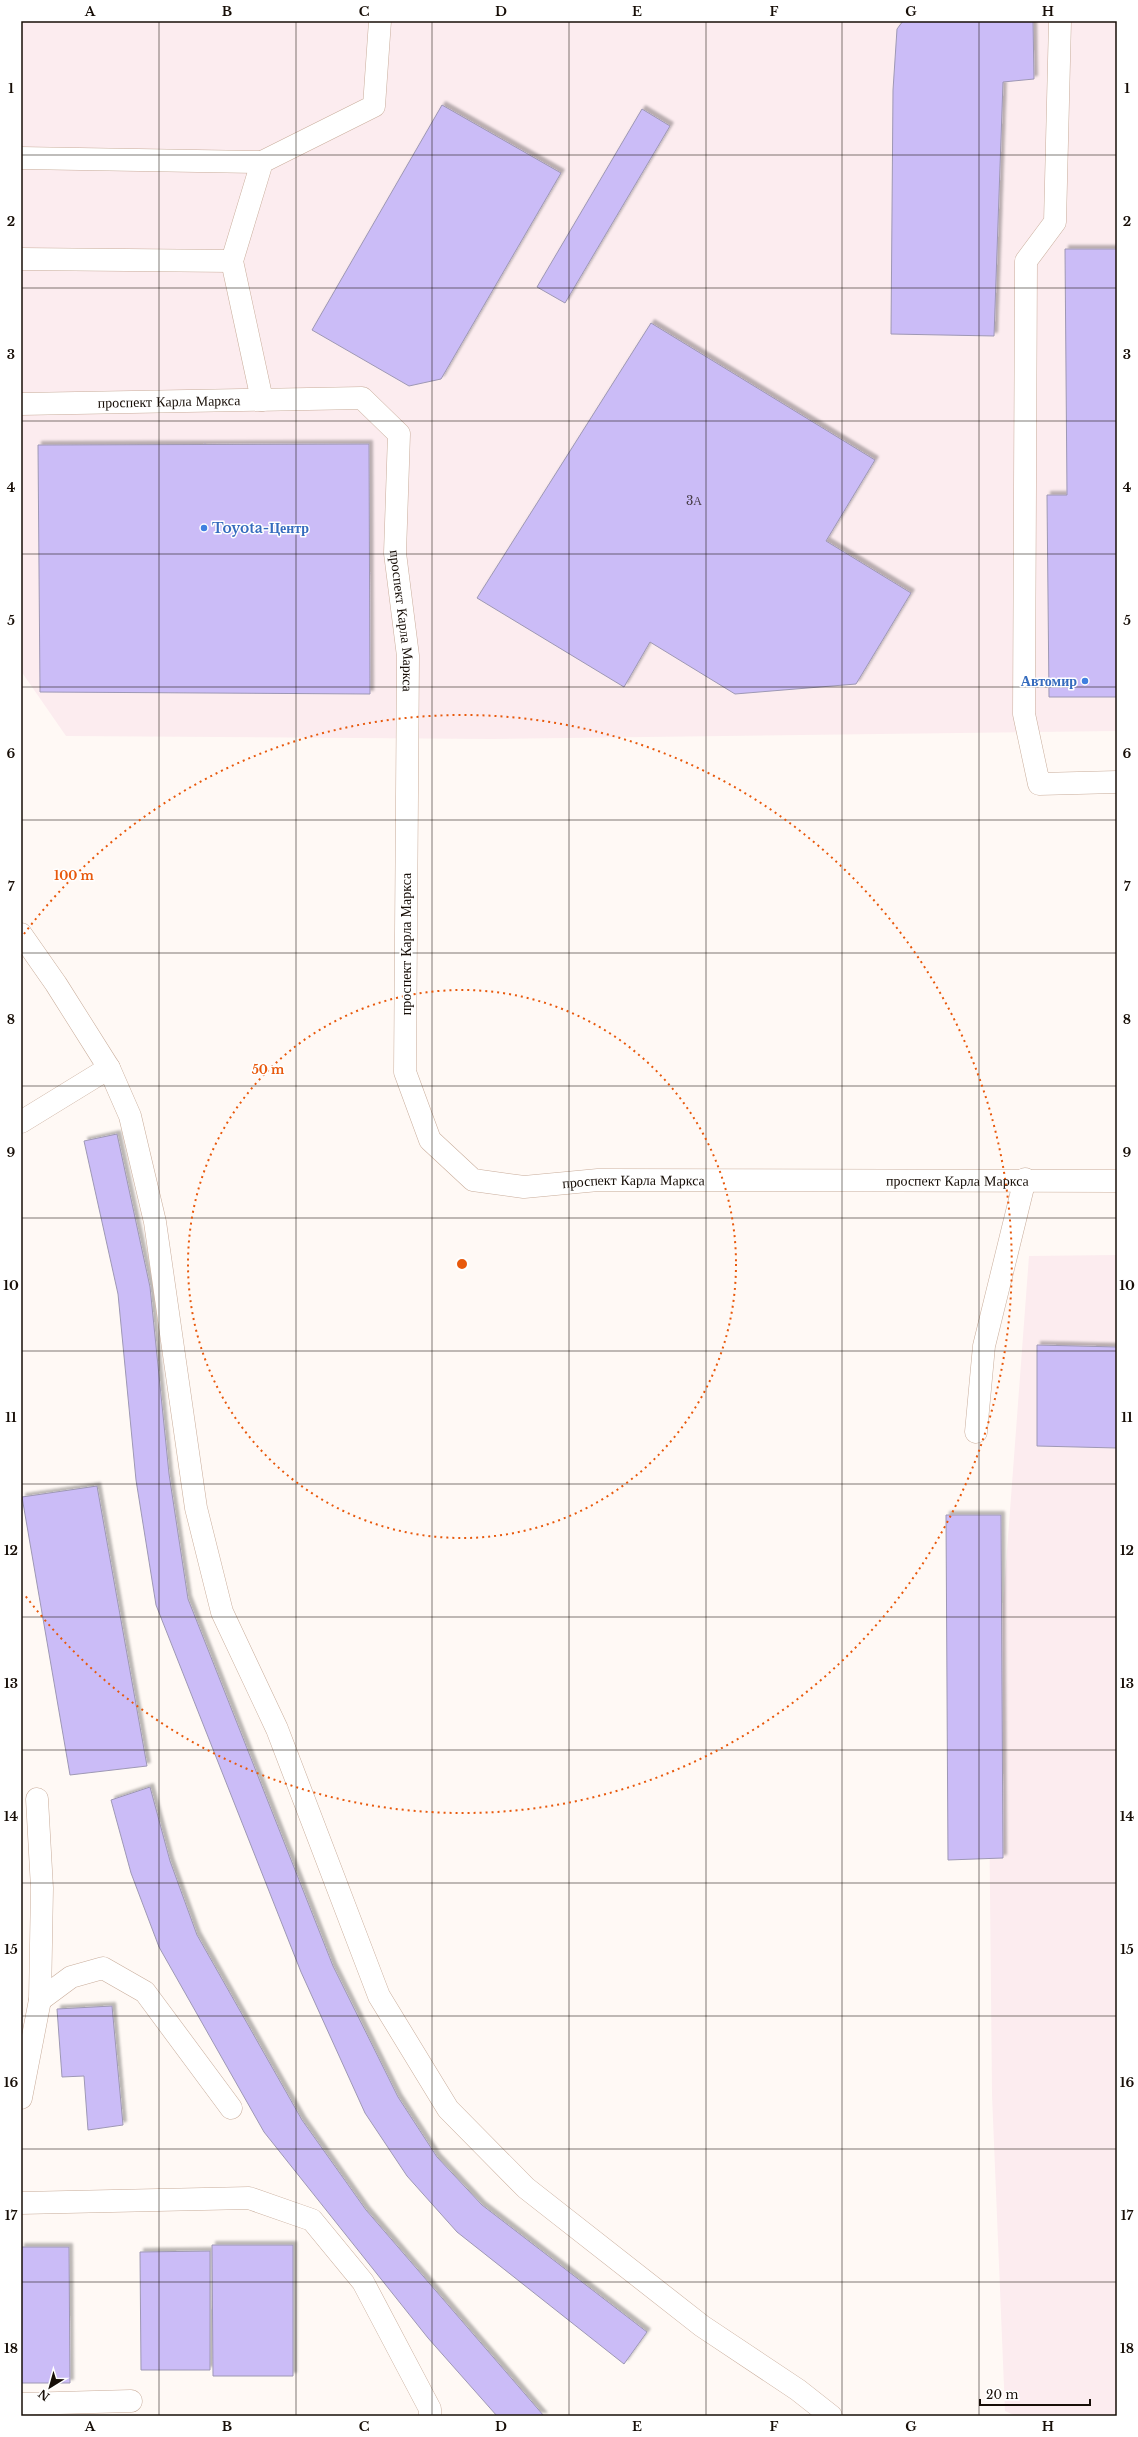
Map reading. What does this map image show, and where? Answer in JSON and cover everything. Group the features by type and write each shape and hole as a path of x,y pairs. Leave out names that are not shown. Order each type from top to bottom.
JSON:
{"street":[{"path":"21,158 262,162 374,106 380,21"},
{"path":"1060,21 1055,222 1026,261 1024,714 1039,784 1117,782"},
{"path":"262,162 232,261 262,400"},
{"path":"21,260 232,261"},
{"name":"проспект Карла Маркса","path":"21,404 362,398 399,434 395,553 408,656 405,1072 430,1140 473,1180 524,1187 598,1180 1025,1179 1117,1181"},
{"path":"21,934 56,984 110,1068 130,1116 155,1222 196,1508 222,1612 277,1729 379,1996 448,2109 526,2188 702,2326 798,2390 831,2416"},
{"path":"21,1122 110,1068"},
{"path":"976,1432 984,1346 1025,1179"},
{"path":"21,2098 40,2000 42,1888 37,1799"},
{"path":"40,2000 70,1977 103,1968 145,1992 231,2108"},
{"path":"21,2203 249,2198 312,2220 363,2282 430,2409 430,2416"},
{"path":"21,2404 130,2401"}],"shaded area":[{"path":"21,21 1117,21 1117,731 492,739 66,736 21,671"},
{"path":"1117,1255 1117,2416 1016,2416 1005,2411 992,2095 989,1792 1029,1256"}],"building":[{"path":"903,21 1033,21 1034,79 1003,82 994,336 891,334 893,90 897,29"},
{"path":"442,105 561,173 441,379 409,386 312,330"},
{"path":"642,109 670,126 565,303 537,287"},
{"path":"1065,249 1117,249 1117,697 1049,697 1047,495 1067,495"},
{"path":"651,323 875,460 826,541 911,593 856,684 735,694 650,642 624,687 477,598"},
{"name":"Toyota-Центр","path":"369,444 370,694 40,692 38,445"},
{"path":"117,1134 150,1287 169,1474 188,1599 333,1966 398,2097 437,2157 482,2205 647,2332 624,2364 457,2232 407,2176 365,2113 301,1972 156,1605 136,1480 118,1294 84,1141"},
{"path":"1037,1345 1117,1347 1117,1448 1037,1446"},
{"path":"97,1486 147,1766 70,1775 22,1497"},
{"path":"946,1515 1001,1515 1003,1858 948,1860"},
{"path":"150,1787 170,1861 197,1935 302,2120 366,2210 544,2416 497,2416 428,2338 264,2132 159,1947 131,1873 111,1800"},
{"path":"112,2006 123,2125 88,2130 84,2076 62,2077 57,2009"},
{"path":"212,2245 293,2245 293,2376 213,2376"},
{"path":"21,2247 69,2247 70,2383 21,2383"},
{"path":"210,2251 210,2370 141,2370 140,2252"}],"place":[{"name":"Toyota-Центр","path":"204,528"},
{"name":"Автомир","path":"1085,681"}]}
